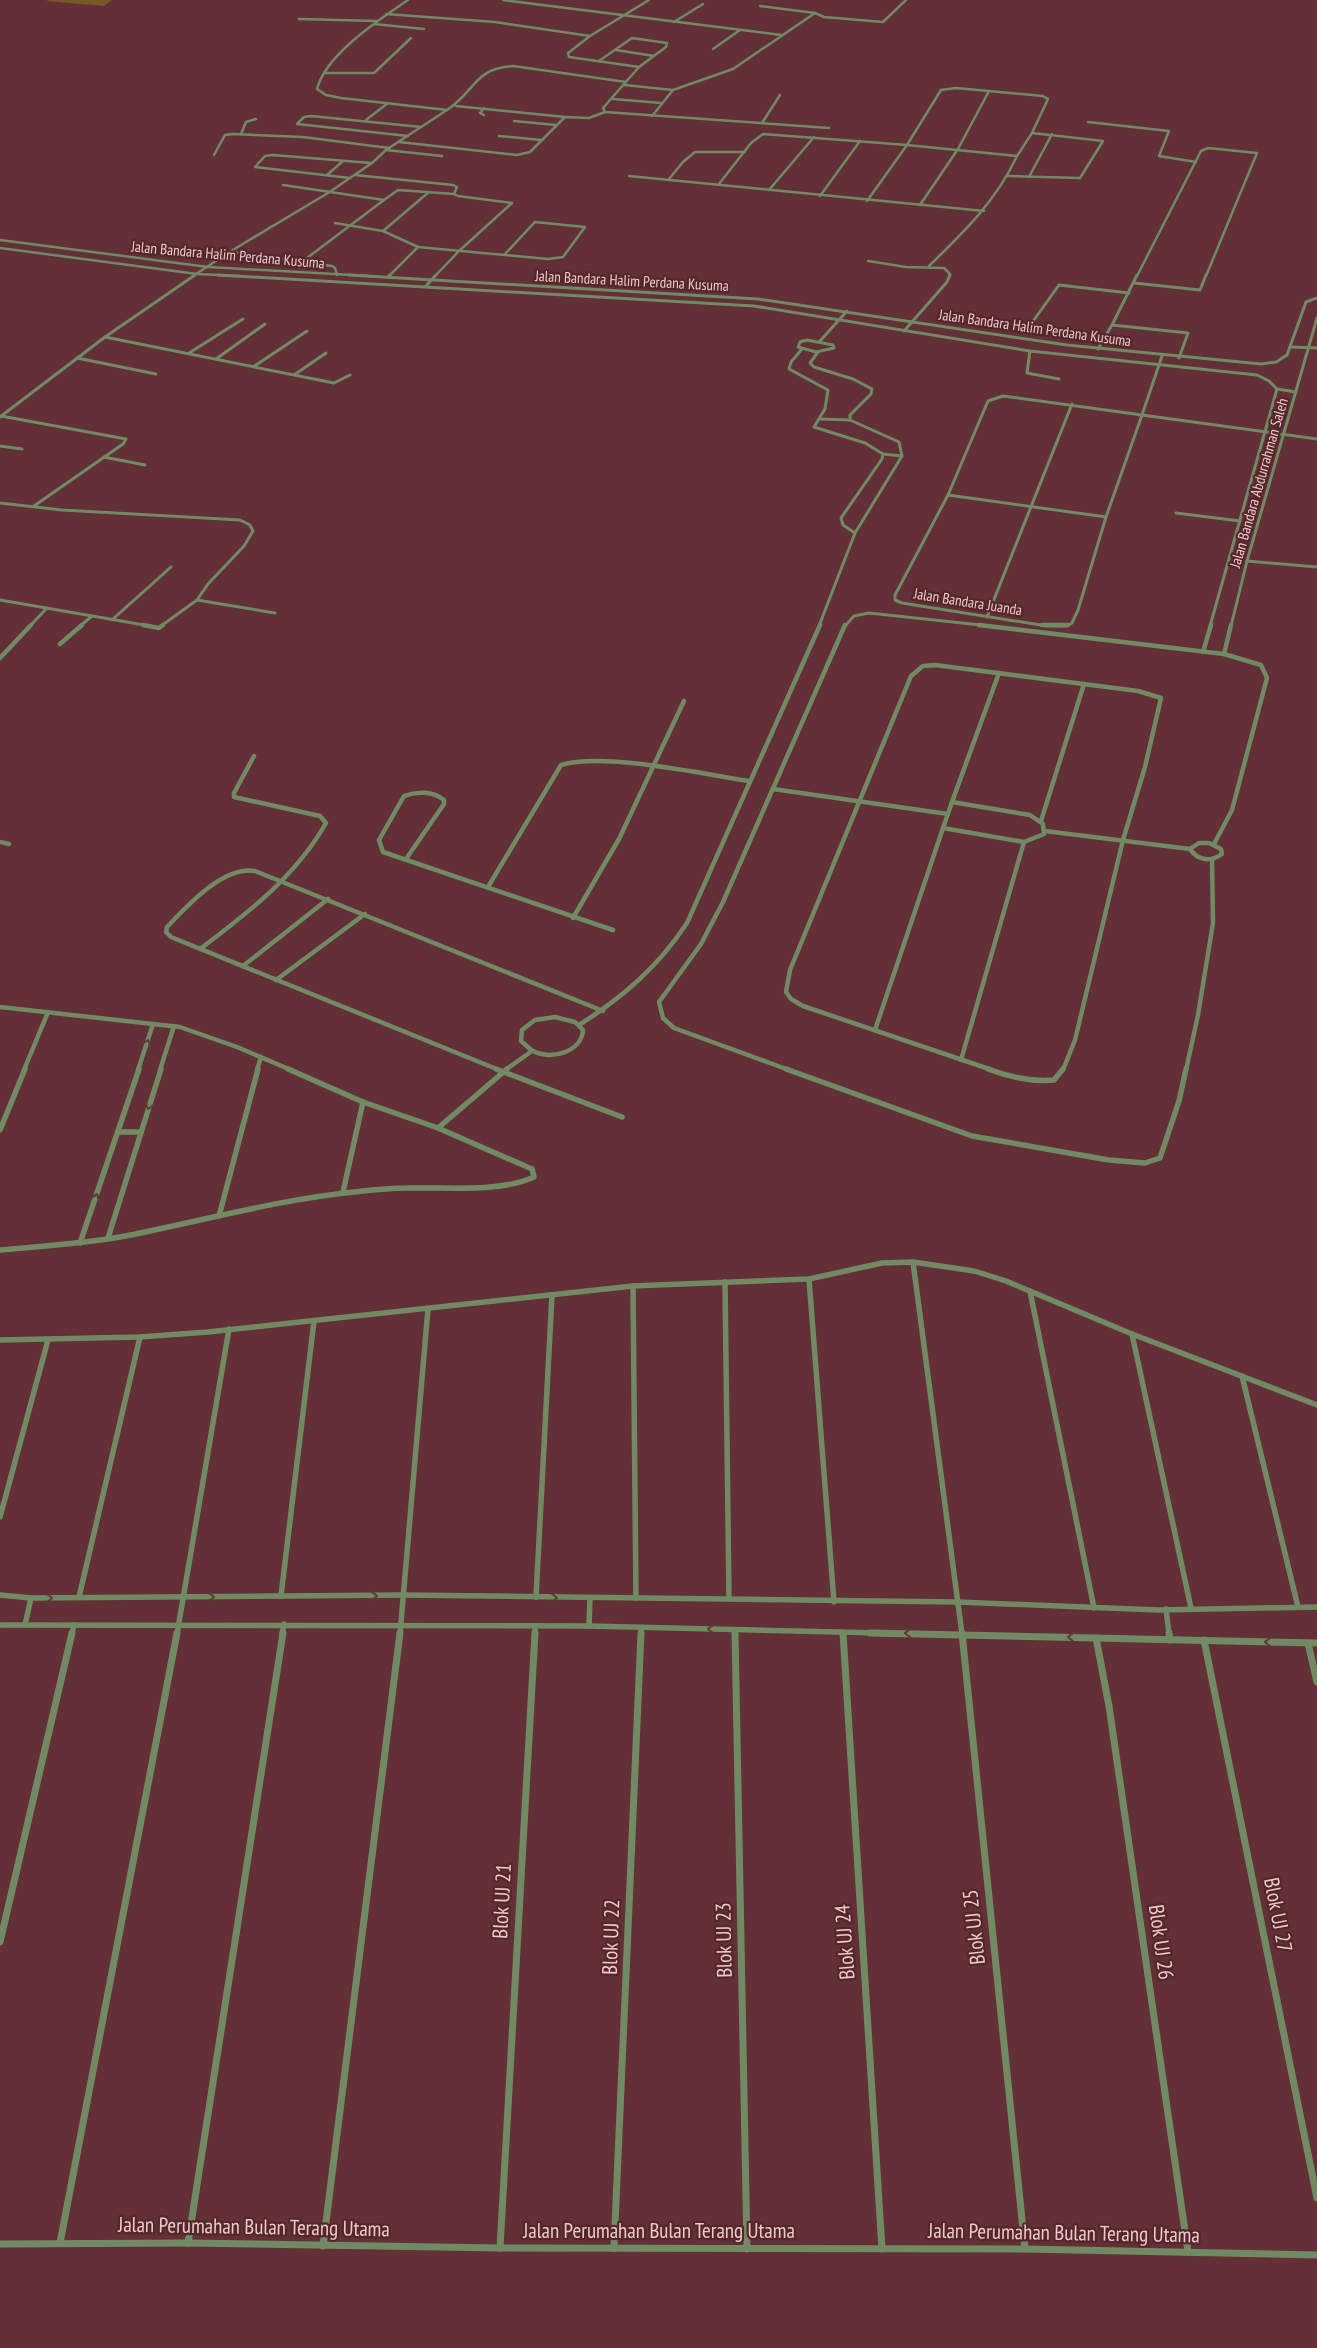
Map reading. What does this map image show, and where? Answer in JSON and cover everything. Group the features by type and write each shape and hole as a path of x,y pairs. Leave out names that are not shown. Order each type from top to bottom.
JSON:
{"street":[{"path":"408,0 377,21 340,54 317,84 317,89 322,93 341,98 447,110"},
{"path":"503,0 624,14 781,36"},
{"path":"639,67 568,55 569,51 590,36 649,0"},
{"path":"760,6 815,13 824,17 883,22 906,0"},
{"path":"673,22 703,4"},
{"path":"456,106 458,99 480,76 495,66 513,66 673,90 734,69 815,13"},
{"path":"386,14 452,21 495,22 590,36"},
{"path":"299,19 377,21"},
{"path":"374,24 424,29"},
{"path":"713,49 740,30"},
{"path":"325,73 374,73 411,38"},
{"path":"598,61 634,38 667,43 666,47 639,67 613,100 603,108 605,112"},
{"path":"616,50 654,56"},
{"path":"867,201 907,145 941,90 952,88 1047,98 1032,132 1016,156 1008,176 983,212 929,266"},
{"path":"652,116 673,90"},
{"path":"920,205 958,150 989,91"},
{"path":"762,123 780,95"},
{"path":"613,100 661,103"},
{"path":"366,120 388,103"},
{"path":"1,416 105,337 197,274 328,193 372,163 386,150 456,106 565,117 590,118 605,112 829,128"},
{"path":"484,108 480,113 484,115"},
{"path":"408,136 297,124 304,117 311,116 421,127"},
{"path":"399,142 511,155 530,152 565,117"},
{"path":"240,134 246,122 256,119"},
{"path":"514,121 556,125"},
{"path":"1088,122 1169,131 1159,156 1196,162"},
{"path":"1008,176 1072,179 1082,177 1103,141 1032,132"},
{"path":"214,155 226,135 240,134 303,137 390,148"},
{"path":"719,184 756,138 763,134 907,145 1016,156"},
{"path":"1029,177 1052,134"},
{"path":"499,136 541,140"},
{"path":"768,190 814,138"},
{"path":"820,196 860,141"},
{"path":"1098,349 1129,293 1134,283 1196,162 1201,151 1208,148 1253,151 1258,154 1200,290 1134,283"},
{"path":"386,150 442,156"},
{"path":"669,179 682,162 695,152 745,152"},
{"path":"351,178 255,167 265,156 269,155 372,163"},
{"path":"327,175 343,161"},
{"path":"355,175 453,184 457,186 454,194"},
{"path":"630,176 983,212"},
{"path":"283,185 384,200"},
{"path":"303,261 398,190 454,194 512,203 459,251 426,286"},
{"path":"383,231 415,206 429,192"},
{"path":"504,254 539,216"},
{"path":"334,223 383,231 418,246 558,259 563,257 584,228 580,225 535,222"},
{"name":"Jalan Bandara Halim Perdana Kusuma","path":"0,240 208,267 758,299 1098,349 1179,358 1261,364 1280,361 1287,355 1291,347"},
{"path":"388,278 418,246"},
{"name":"Jalan Bandara Halim Perdana Kusuma","path":"0,248 197,274 754,306 1030,351 1250,374"},
{"path":"68,258 78,251"},
{"path":"232,252 332,266 335,268 337,275"},
{"path":"868,262 906,266 929,266 944,268 948,271 950,277 904,331"},
{"path":"1031,324 1059,285 1129,293"},
{"path":"1317,299 1306,302 1291,347 1317,348"},
{"path":"820,341 838,324 847,311"},
{"name":"Jalan Bandara Abdurrahman Saleh","path":"1224,654 1248,561 1317,318"},
{"path":"189,353 242,319"},
{"path":"216,359 265,324"},
{"path":"1112,325 1188,333 1179,358"},
{"path":"253,367 307,331"},
{"path":"105,337 336,383 350,375"},
{"path":"820,341 832,344 834,347 829,351 818,352 802,349 797,346 800,342 820,341"},
{"path":"802,349 791,362 789,369 826,388 827,396 821,419 813,426 816,429 865,443 883,454 902,456"},
{"path":"1030,351 1027,372 1058,379"},
{"path":"818,352 810,363 814,367 853,379 872,389 871,394 850,416 850,420"},
{"path":"294,375 326,353"},
{"name":"Jalan Bandara Juanda","path":"1162,356 1160,365 1142,414 1106,517 1081,604 1070,625 1047,626 900,603 895,600 895,595 948,495 988,402 1002,396 1072,404 1142,414 1265,432 1317,439"},
{"path":"77,358 156,374"},
{"name":"Jalan Bandara Abdurrahman Saleh","path":"1204,652 1277,389 1269,381 1250,374"},
{"path":"1277,389 1296,392"},
{"path":"986,617 1072,404"},
{"path":"1,416 121,437 126,440 33,506"},
{"path":"580,1025 603,1011 643,980 666,956 677,939 695,906 825,614 855,533 902,456 899,442 850,420 821,419"},
{"path":"0,446 22,450"},
{"path":"855,533 842,525 841,518 882,459 883,454"},
{"path":"103,457 145,464"},
{"path":"948,495 1106,517"},
{"path":"0,503 240,520 250,525 253,531 244,546 208,584 198,600 160,628 0,600"},
{"path":"1176,513 1240,521"},
{"path":"1248,561 1317,567"},
{"path":"113,619 171,568"},
{"path":"198,600 275,612"},
{"path":"0,658 46,609"},
{"path":"1212,859 1213,923 1198,1015 1179,1101 1160,1158 1145,1163 1069,1154 972,1136 685,1033 671,1027 662,1018 658,1010 659,1002 701,944 730,886 774,789 846,623 852,616 859,613 893,615 1224,654 1261,665 1267,678 1232,810 1214,844"},
{"path":"60,644 91,617"},
{"path":"935,665 1084,684 1144,692 1161,698 1145,768 1123,840 1075,1040 1066,1064 1058,1078 1048,1081 1030,1080 1005,1075 792,1001 786,993 790,970 911,676 917,668 935,665"},
{"path":"875,1030 952,802 999,673"},
{"path":"1041,821 1084,684"},
{"path":"573,918 588,897 623,833 684,701"},
{"path":"200,949 248,914 282,881 323,828 325,820 320,816 234,797 234,793 254,756"},
{"path":"488,887 564,763 582,760 653,767 750,781"},
{"path":"774,789 948,814"},
{"path":"406,858 444,804 443,798 416,793 407,795 400,801 379,840 379,845 383,852 406,858 573,918 613,930"},
{"path":"952,802 1030,815 1041,821 1045,830"},
{"path":"943,828 1024,842 1041,837 1045,830"},
{"path":"1045,830 1190,849 1198,857 1212,859 1220,856 1222,851 1214,844 1198,843 1190,849"},
{"path":"0,842 9,844"},
{"path":"961,1060 1024,842"},
{"path":"603,1011 328,899 250,870 240,870 225,876 167,927 166,932 171,937 276,980 503,1072 622,1117"},
{"path":"243,966 328,899"},
{"path":"276,980 364,914"},
{"path":"0,1007 174,1026 204,1034 363,1102 438,1128 532,1168 534,1172 534,1177 527,1182 509,1185 416,1186 343,1192 80,1243 0,1250"},
{"path":"0,1130 48,1012"},
{"path":"545,1018 564,1018 580,1025 584,1031 584,1038 574,1050 554,1055 532,1051 521,1041 522,1030 528,1024 545,1018"},
{"path":"80,1243 119,1132 153,1024"},
{"path":"108,1238 174,1026"},
{"path":"438,1128 503,1072 532,1051"},
{"path":"218,1216 261,1057"},
{"path":"343,1192 363,1102"},
{"path":"119,1132 141,1132"},
{"path":"0,1340 140,1337 314,1321 357,1314 428,1309 633,1286 809,1279 882,1263 913,1262 974,1271 1030,1291 1132,1334 1317,1405"},
{"name":"Blok UJ 25","path":"913,1262 962,1634 1024,2249"},
{"path":"809,1279 834,1602"},
{"path":"725,1282 729,1599"},
{"path":"633,1286 636,1598"},
{"path":"1030,1291 1094,1608"},
{"path":"536,1597 552,1295"},
{"path":"323,2246 401,1626 428,1309"},
{"path":"281,1596 314,1321"},
{"path":"60,2243 184,1598 229,1329"},
{"path":"1132,1334 1191,1608"},
{"path":"79,1597 140,1337"},
{"path":"0,1517 48,1340"},
{"path":"1242,1376 1298,1607"},
{"path":"0,1595 31,1598 184,1598 403,1595 834,1602 958,1602 1166,1609 1317,1607"},
{"path":"25,1625 31,1598"},
{"path":"590,1598 590,1626"},
{"path":"1166,1609 1170,1640"},
{"path":"188,2243 284,1624"},
{"path":"0,1625 590,1626 1317,1643"},
{"path":"0,1942 74,1625"},
{"name":"Blok UJ 21","path":"500,2248 535,1626"},
{"name":"Blok UJ 22","path":"614,2248 642,1628"},
{"name":"Blok UJ 23","path":"735,1630 747,2249"},
{"name":"Blok UJ 24","path":"843,1632 882,2249"},
{"name":"Blok UJ 26","path":"1096,1638 1109,1706 1188,2252"},
{"name":"Blok UJ 27","path":"1204,1640 1317,2198"},
{"path":"1308,1642 1317,1682"},
{"name":"Jalan Perumahan Bulan Terang Utama","path":"0,2244 188,2243 500,2248 1024,2249 1317,2255"}],"shaded area":[{"path":"112,0 104,6 46,1"}]}
